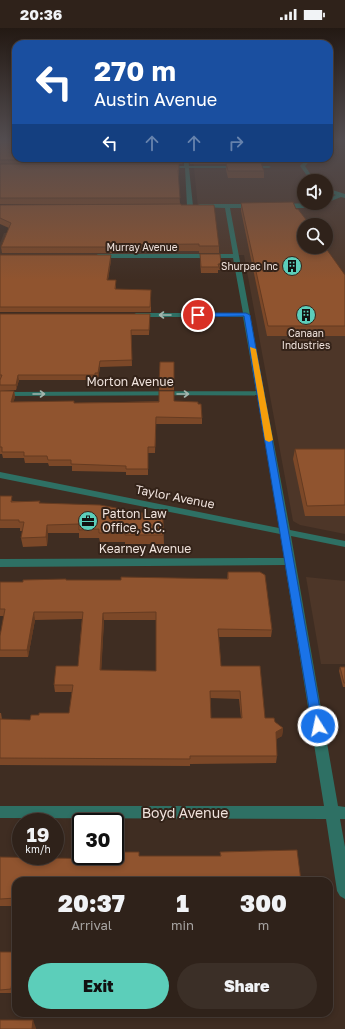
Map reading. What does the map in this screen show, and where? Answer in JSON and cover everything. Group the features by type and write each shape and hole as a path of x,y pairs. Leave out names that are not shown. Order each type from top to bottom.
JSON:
{"street":[{"path":"187,187 187,206 257,206"},
{"path":"227,206 290,561 339,813 345,891"},
{"path":"272,206 297,206"},
{"name":"Murray Avenue","path":"94,256 236,256"},
{"path":"126,315 246,315"},
{"name":"Morton Avenue","path":"0,394 261,393"},
{"name":"Taylor Avenue","path":"0,476 345,544"},
{"name":"Kearney Avenue","path":"0,562 290,561"},
{"name":"Boyd Avenue","path":"0,812 339,813"}],"shaded area":[{"path":"196,187 297,187 297,210 333,210 333,187 345,187 345,534 300,525 293,521 244,255 0,255 0,243 4,233 179,232 198,208"},
{"path":"306,577 345,581 345,664 321,664"}],"building":[{"path":"0,187 179,187 180,198 0,198"},
{"path":"293,202 296,209 299,210 305,218 297,218 297,254 330,254 345,275 345,326 268,326 241,203"},
{"path":"0,205 214,205 219,246 199,246 199,244 112,245 112,247 1,247 11,223 0,218"},
{"path":"200,254 220,254 221,264 218,264 219,267 201,267"},
{"path":"0,255 111,255 107,280 116,280 115,289 151,290 150,307 0,307"},
{"path":"0,314 150,314 149,330 131,330 132,360 100,361 98,373 95,373 95,375 18,375 16,385 0,385 2,375 0,375"},
{"path":"160,362 174,362 174,383 159,383"},
{"path":"0,391 14,391 11,402 74,401 74,403 159,402 159,391 174,391 174,401 198,402 198,404 201,404 202,418 156,417 155,447 148,447 148,469 126,469 126,466 71,464 71,460 48,460 47,456 24,456 24,452 2,452 2,447 0,447"},
{"path":"295,449 345,449 345,505 307,506"},
{"path":"0,496 12,496 11,502 40,501 39,503 100,505 143,513 143,517 163,517 163,535 99,533 99,529 79,530 79,524 47,525 46,537 21,538 24,522 19,522 19,520 0,520"},
{"path":"228,572 260,572 265,575 272,630 218,629 221,666 260,666 265,718 274,718 275,722 283,728 276,732 277,756 190,756 190,759 0,758 0,719 30,720 31,715 39,715 39,713 69,713 73,685 54,685 56,666 78,666 83,612 34,612 27,650 0,650 0,636 5,609 0,609 0,582 66,579 121,580 121,577 228,579","holes":["156,612 156,671 100,670 103,613","210,691 240,691 242,718 211,718"]},
{"path":"340,667 345,667 345,683 344,683"},
{"path":"297,850 300,877 12,877 12,898 0,899 0,857 12,857 12,865 64,865 64,858 72,858 72,865 124,865 124,852 139,852 139,856 221,856 220,852"},
{"path":"0,952 12,952 11,989 0,990"},
{"path":"0,1020 33,1020 32,1029 0,1029"}],"slow traffic":[{"path":"253,349 269,440"}],"place":[{"name":"Shurpac Inc","path":"292,266"},
{"name":"Canaan Industries","path":"306,315"},
{"name":"Patton Law Office, S.C.","path":"88,521"}],"route":[{"path":"198,315 246,315 261,393 318,726"}]}
